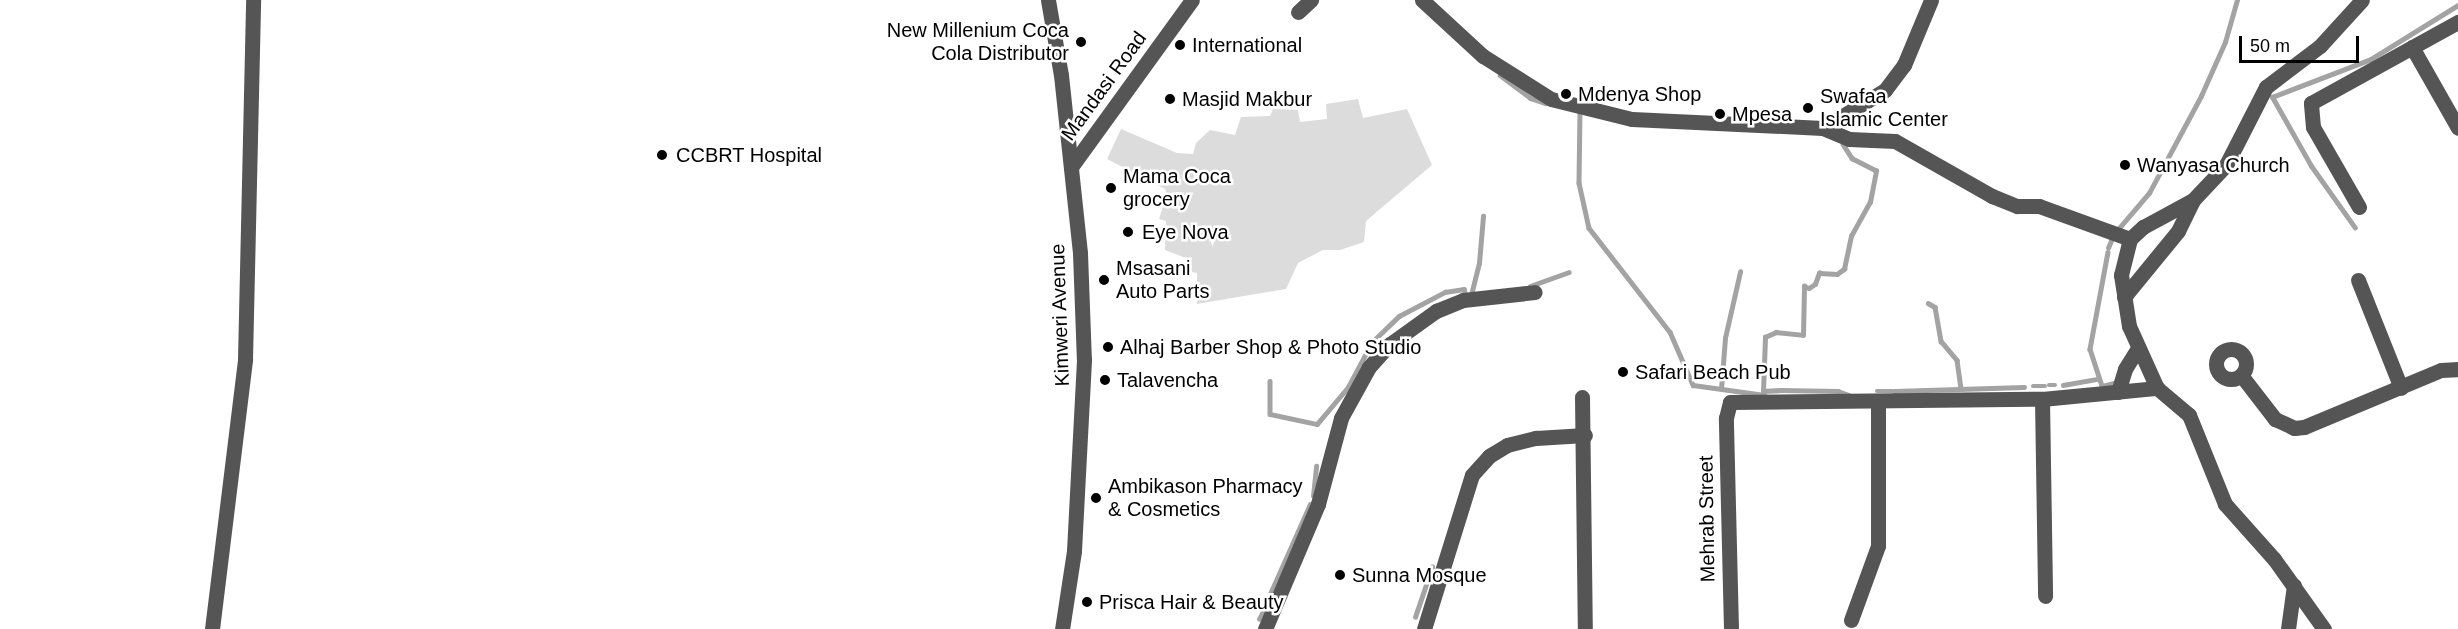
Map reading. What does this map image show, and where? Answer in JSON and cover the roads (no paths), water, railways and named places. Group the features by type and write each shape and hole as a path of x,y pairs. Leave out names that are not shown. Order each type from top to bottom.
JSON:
{"street":[{"path":"212,629 245,359 253,0"},
{"name":"Kimweri Avenue","path":"1048,0 1071,167 1080,253 1084,386 1074,551 1062,629"},
{"name":"Mandasi Road","path":"1071,167 1192,0"},
{"path":"1299,12 1311,0"},
{"path":"1422,0 1483,56 1551,99 1632,119 1823,128 1850,139 1895,141 1992,196 2017,206 2039,206 2130,239"},
{"path":"1823,128 1885,90 1904,65 1931,0"},
{"path":"2124,297 2178,231 2193,200 2226,165 2266,87 2320,46 2362,0"},
{"path":"2359,207 2313,127 2311,103 2458,22"},
{"path":"2412,47 2458,128"},
{"path":"2193,200 2144,227 2130,239 2121,275 2137,350 2157,388 2189,415 2225,504 2294,585 2324,629"},
{"path":"2358,280 2401,388"},
{"path":"1265,629 1318,504 1341,418 1369,368 1390,344 1436,311 1463,300 1535,292"},
{"path":"2118,392 2125,369 2137,350"},
{"path":"2241,375 2275,418 2294,428 2314,425 2441,369 2458,369"},
{"path":"1851,620 1878,546 1878,402 2043,399 2157,388"},
{"path":"1582,397 1585,435 1585,629"},
{"name":"Mehrab Street","path":"1731,629 1726,418 1735,399 1878,402"},
{"path":"2043,399 2045,596"},
{"path":"1424,629 1472,475 1489,456 1507,445 1536,438 1585,435"},
{"path":"2288,629 2294,585"}],"waterway":[{"path":"2108,248 2114,234 2149,193 2201,96 2225,42 2237,0"},
{"path":"2355,228 2311,166 2272,97 2371,59 2458,5"},
{"path":"1500,75 1530,98 1545,103"},
{"path":"1580,111 1579,183 1589,228 1670,332 1693,385 1764,395 1763,391 1781,390 1838,391 1849,395"},
{"path":"1763,392 1765,337 1776,332 1803,335 1804,286 1809,288 1815,284 1819,273 1837,274 1844,269 1851,236 1870,202 1876,171 1852,159 1843,145"},
{"path":"1471,295 1479,263 1483,216"},
{"path":"2108,252 2090,349 2102,386 2114,383"},
{"path":"1530,286 1569,272"},
{"path":"1721,389 1725,338 1740,272"},
{"path":"1270,381 1270,414 1317,424 1348,387 1372,342 1399,316 1445,292 1464,289 1466,296"},
{"path":"1928,303 1935,307 1941,341 1957,360 1961,388"},
{"path":"2063,385 2098,379"},
{"path":"2049,385 2055,385"},
{"path":"2033,386 2045,386"},
{"path":"1894,391 2024,387"},
{"path":"1877,391 1892,391"},
{"path":"1313,496 1316,466"},
{"path":"1270,594 1310,504"},
{"path":"1415,617 1432,567"},
{"path":"1259,619 1266,606"}],"place":[{"name":"New Millenium Coca Cola Distributor","path":"1081,42"},
{"name":"International","path":"1180,45"},
{"name":"Mdenya Shop","path":"1566,94"},
{"name":"Masjid Makbur","path":"1170,99"},
{"name":"Swafaa Islamic Center","path":"1808,108"},
{"name":"Mpesa","path":"1720,114"},
{"name":"CCBRT Hospital","path":"662,155"},
{"name":"Wanyasa Church","path":"2125,165"},
{"name":"Mama Coca grocery","path":"1111,188"},
{"name":"Eye Nova","path":"1128,232"},
{"name":"Msasani Auto Parts","path":"1104,280"},
{"name":"Alhaj Barber Shop & Photo Studio","path":"1108,347"},
{"name":"Safari Beach Pub","path":"1623,372"},
{"name":"Talavencha","path":"1105,380"},
{"name":"Ambikason Pharmacy & Cosmetics","path":"1096,498"},
{"name":"Sunna Mosque","path":"1340,575"},
{"name":"Prisca Hair & Beauty","path":"1087,602"}]}
